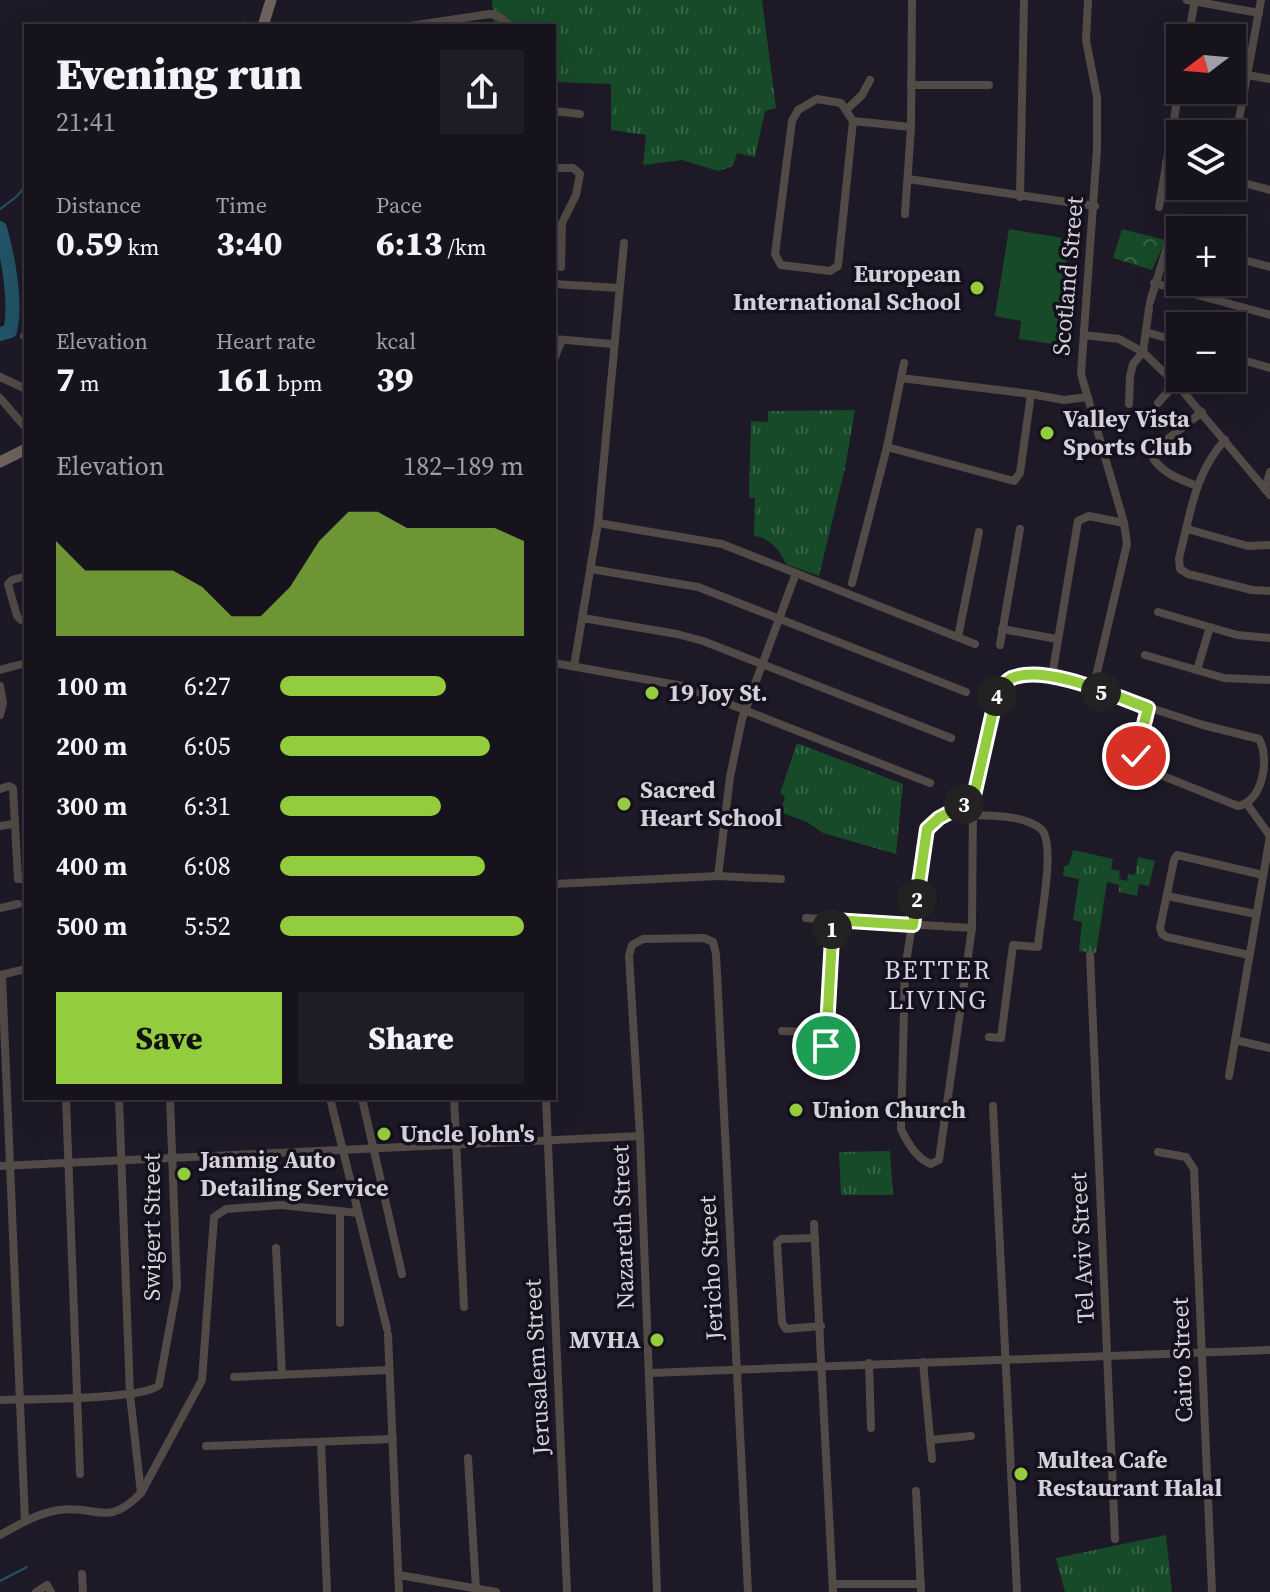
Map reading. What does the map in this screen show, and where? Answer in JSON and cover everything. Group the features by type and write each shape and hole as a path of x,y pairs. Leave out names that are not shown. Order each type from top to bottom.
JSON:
{"main road":[{"path":"264,24 271,0"},
{"path":"0,462 24,450"}],"street":[{"path":"905,214 911,127 912,0"},
{"path":"1020,197 1024,0"},
{"name":"Scotland Street","path":"1088,0 1086,40 1097,97 1095,206 1081,374 1124,523 1126,550 1093,689"},
{"path":"1239,120 1261,0"},
{"path":"1190,24 1192,1 1259,13"},
{"path":"423,24 490,14 508,24"},
{"path":"1247,75 1270,79"},
{"path":"846,110 862,95 870,80"},
{"path":"911,85 989,85"},
{"path":"817,99 841,103 853,121 838,266 830,271 781,265 775,254 792,121 798,110 817,99"},
{"path":"556,111 580,114"},
{"path":"853,121 911,127"},
{"path":"1159,207 1166,163"},
{"path":"556,168 577,169 580,178 576,195 562,223 561,267"},
{"path":"908,179 1095,206"},
{"path":"1246,184 1270,190"},
{"path":"574,666 598,523 624,243"},
{"path":"1129,404 1131,370 1143,352 1149,305 1166,250"},
{"path":"1246,261 1270,267"},
{"path":"1154,283 1270,315"},
{"path":"556,284 619,288"},
{"path":"1146,332 1166,338"},
{"path":"1084,335 1119,339 1143,352 1166,374"},
{"path":"558,340 613,344"},
{"path":"1246,361 1270,368"},
{"path":"852,583 887,447 904,363"},
{"path":"0,377 24,388"},
{"path":"901,378 1064,400 1088,397"},
{"path":"1158,403 1168,392"},
{"path":"1184,392 1268,492"},
{"path":"887,447 1014,481 1020,473 1031,394"},
{"path":"0,398 24,426"},
{"path":"1169,438 1202,412"},
{"path":"1225,440 1210,456 1197,486 1178,564 1184,572 1252,590 1270,591"},
{"path":"1151,455 1161,469 1197,486"},
{"path":"1268,492 1270,472"},
{"path":"1052,676 1078,521 1089,516 1124,523"},
{"path":"598,523 722,544 975,644"},
{"path":"1000,645 1020,529"},
{"path":"1187,529 1248,546 1270,545"},
{"path":"958,637 979,532"},
{"path":"591,569 698,587 966,692"},
{"path":"718,876 730,777 745,709 796,573"},
{"path":"23,621 4,582 24,577"},
{"path":"1158,612 1237,635 1270,638"},
{"path":"583,618 689,636 951,738"},
{"path":"1197,670 1210,627"},
{"path":"1002,629 1057,639"},
{"path":"1145,655 1235,680 1270,680"},
{"path":"556,663 683,686 930,783"},
{"path":"0,670 24,664"},
{"path":"973,800 939,818 927,829 905,969 901,1129 924,1162 931,1164 939,1160 972,928 973,800 1001,689 1009,680 1019,676 1052,676 1148,708 1259,739 1268,748 1263,784 1255,798 1238,806 1140,765 1136,756 1148,708"},
{"path":"0,686 3,698 0,715"},
{"path":"0,789 13,788 13,824 22,879"},
{"path":"1229,1076 1270,836 1247,804"},
{"path":"973,815 1011,818 1034,825 1042,830 1047,839 1046,884 1038,947 1013,945 1001,1038 989,1037"},
{"path":"0,826 13,824"},
{"path":"1249,955 1163,936 1160,928 1177,855 1263,875"},
{"path":"556,884 718,876 781,879"},
{"path":"1167,896 1256,914"},
{"path":"0,908 18,904"},
{"path":"806,918 972,928"},
{"path":"828,1072 833,920"},
{"name":"Nazareth Street","path":"657,1592 640,1136 629,950 643,939 704,938 713,942"},
{"name":"Jericho Street","path":"713,942 748,1592"},
{"name":"Tel Aviv Street","path":"1090,955 1115,1539"},
{"path":"24,969 1,975 25,1521"},
{"path":"782,1031 827,1033"},
{"path":"1235,1040 1270,1048"},
{"path":"66,1100 80,1474"},
{"path":"119,1100 130,1395 141,1493"},
{"name":"Swigert Street","path":"0,1400 130,1395 153,1391 159,1385 176,1296 170,1100"},
{"path":"330,1100 388,1332 399,1592"},
{"path":"362,1100 402,1274"},
{"path":"454,1100 464,1307"},
{"name":"Jerusalem Street","path":"546,1100 567,1592"},
{"path":"993,1106 1017,1592"},
{"path":"0,1166 640,1136"},
{"name":"Cairo Street","path":"1158,1152 1186,1157 1194,1169 1212,1592"},
{"path":"0,1535 25,1521 64,1510 109,1515 127,1507 141,1493 202,1380 214,1217 218,1212 281,1205 358,1213"},
{"path":"340,1211 340,1323"},
{"path":"814,1224 833,1588 921,1588 916,1491"},
{"path":"815,1238 778,1240 780,1297 784,1328 821,1326"},
{"path":"276,1248 282,1375"},
{"path":"650,1373 1270,1350"},
{"path":"923,1362 932,1459"},
{"path":"869,1363 871,1428"},
{"path":"234,1377 389,1370"},
{"path":"930,1440 971,1436"},
{"path":"206,1446 393,1439"},
{"path":"321,1442 327,1592"},
{"path":"468,1458 476,1589"},
{"path":"82,1574 83,1592"},
{"path":"399,1575 496,1592"},
{"path":"36,1592 47,1585 51,1592"}],"green space":[{"path":"492,0 762,0 776,108 765,111 755,157 737,153 733,166 718,171 682,160 643,165 646,135 611,130 611,84 556,82 556,24 494,24"},
{"path":"1009,229 1069,239 1058,345 1019,339 1021,321 995,316"},
{"path":"1122,229 1166,240 1152,270 1113,258"},
{"path":"855,410 845,468 819,576 786,564 773,545 754,536 755,498 749,498 751,421 768,422 768,411"},
{"path":"797,743 903,784 896,854 823,833 807,822 780,812 785,797 780,793"},
{"path":"1073,850 1113,859 1111,869 1120,871 1119,879 1127,881 1128,874 1135,875 1138,857 1155,861 1149,886 1139,884 1137,896 1119,892 1119,885 1107,882 1096,953 1079,951 1082,922 1073,920 1079,879 1063,876"},
{"path":"890,1151 893,1195 841,1195 839,1152"},
{"path":"1166,1535 1172,1592 1065,1592 1056,1558"}],"waterway":[{"path":"0,209 24,186"},
{"path":"0,228 9,266 13,307 10,331 0,334"},
{"path":"0,1581 27,1567"}],"place":[{"name":"European International School","path":"977,288"},
{"name":"Valley Vista Sports Club","path":"1047,433"},
{"name":"19 Joy St.","path":"652,693"},
{"name":"Sacred Heart School","path":"624,804"},
{"name":"Union Church","path":"796,1110"},
{"name":"Uncle John's","path":"384,1134"},
{"name":"Janmig Auto Detailing Service","path":"184,1174"},
{"name":"MVHA","path":"657,1340"},
{"name":"Multea Cafe Restaurant Halal","path":"1021,1474"}],"district":[{"name":"BETTER LIVING","path":"938,985"}],"route":[{"path":"826,1046 833,920 913,925 927,829 939,818 973,800 996,698 1004,683 1027,675 1052,676 1148,708 1136,756"}]}
